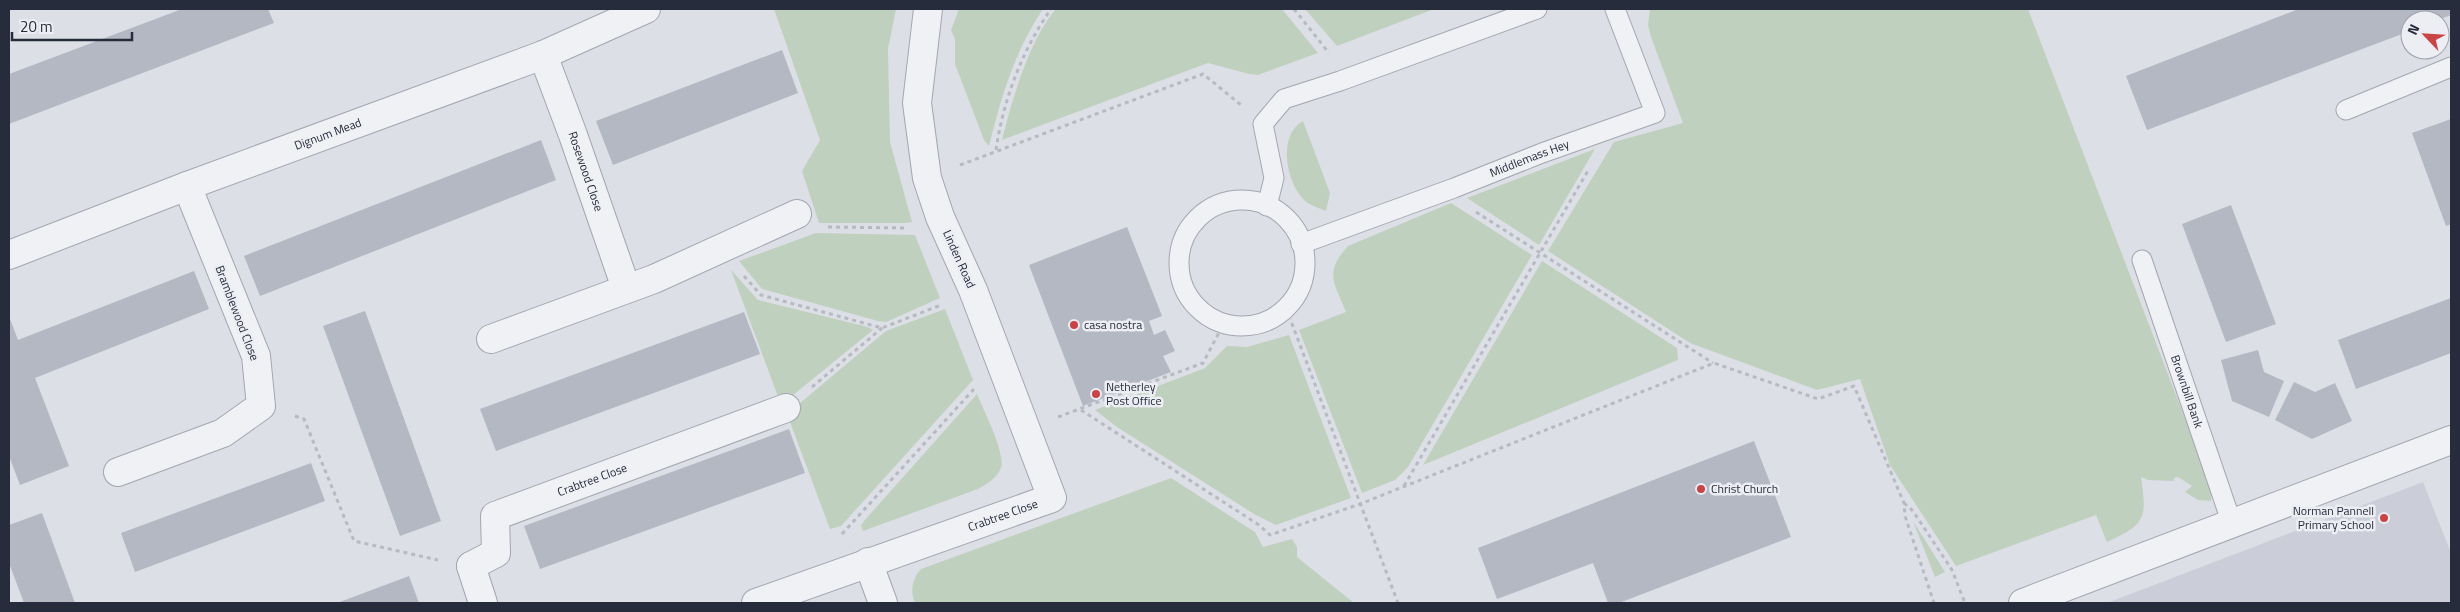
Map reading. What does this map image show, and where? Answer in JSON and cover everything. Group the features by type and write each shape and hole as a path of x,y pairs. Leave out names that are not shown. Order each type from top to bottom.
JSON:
{"street":[{"name":"Dignum Mead","path":"9,255 186,186 542,55 646,9"},
{"name":"Linden Road","path":"928,9 917,103 926,178 940,217 973,290 1052,498"},
{"name":"Rosewood Close","path":"542,55 573,135 626,288"},
{"name":"Bramblewood Close","path":"186,186 256,356 261,406"},
{"path":"491,339 654,279 797,214"},
{"path":"118,472 223,434 261,406"},
{"name":"Crabtree Close","path":"471,566 496,552 495,516 786,408"},
{"path":"2023,603 2451,440"},
{"name":"Crabtree Close","path":"756,603 1052,498"},
{"path":"868,562 884,603"},
{"path":"471,566 483,603"}],"lane":[{"path":"1266,206 1274,178 1263,124 1284,99 1340,81 1537,9"},
{"name":"Middlemass Hey","path":"1301,244 1454,188 1542,153 1655,113 1616,9"},
{"path":"2346,110 2451,67"},
{"path":"1236,200 1257,202 1266,206 1275,210 1288,221 1298,235 1304,254 1304,273 1298,292 1286,308 1270,320 1251,326 1231,326 1212,319 1196,307 1185,291 1179,271 1180,251 1187,232 1200,216 1217,205 1236,200"},
{"name":"Brownbill Bank","path":"2142,260 2232,524"}],"path":[{"path":"996,151 1000,122 1018,72 1030,44 1051,9"},
{"path":"1294,9 1328,48 1340,81"},
{"path":"926,178 1203,74 1263,124"},
{"path":"1404,486 1602,146 1598,134"},
{"path":"1454,188 1459,201 1714,363 1818,399 1854,386 1904,503 1905,516 1934,603"},
{"path":"797,214 814,227 915,228 940,217"},
{"path":"726,246 732,263 761,295 882,328"},
{"path":"786,408 882,328 948,303 973,290"},
{"path":"1286,308 1398,603"},
{"path":"1024,428 1081,410 1203,363 1224,323"},
{"path":"1081,410 1259,525 1270,535 1360,504 1714,363"},
{"path":"835,574 841,536 976,387 1004,375"},
{"path":"261,406 304,419 354,541 471,566"},
{"path":"1904,503 1913,511 1952,570 1966,603"}],"shaded area":[{"name":"Norman Pannell Primary School","path":"2423,482 2451,553 2451,603 2107,603"}],"green space":[{"path":"774,9 896,9 888,49 890,142 912,222 819,223 802,171 820,140"},
{"path":"959,9 1043,9 1024,41 1010,75 989,146 984,140 955,64 955,39 951,30"},
{"path":"1056,9 1282,9 1318,53 1258,75 1208,63 1002,140 1016,89 1030,54 1046,22"},
{"path":"1305,9 1434,9 1337,46"},
{"path":"1650,9 2028,9 2212,489 2211,501 2198,500 2185,492 2192,486 2178,477 2174,478 2174,481 2148,480 2141,477 2144,502 2141,518 2136,525 2120,536 2107,542 2096,515 1956,566 1890,465 1860,379 1817,390 1690,343 1548,251 1614,142 1683,123 1651,37 1648,25"},
{"path":"1303,121 1330,193 1326,211 1312,206 1305,201 1298,193 1289,171 1287,148 1290,137 1295,128"},
{"path":"1595,149 1539,245 1467,198"},
{"path":"1451,203 1532,255 1408,467 1395,480 1362,493 1299,330 1346,312 1335,286 1333,271 1340,255 1348,246"},
{"path":"816,233 915,235 940,298 886,322 878,321 762,289 739,261"},
{"path":"1542,261 1677,348 1678,360 1423,465"},
{"path":"731,270 758,300 868,327 873,330 787,400 780,402"},
{"path":"945,309 973,380 841,526 830,529 787,414 886,331"},
{"path":"1289,335 1351,498 1276,525 1254,514 1117,427 1095,410 1205,368 1227,346 1247,347"},
{"path":"977,394 993,431 1002,461 997,475 978,489 863,531 861,526 864,521"},
{"path":"1171,478 1255,532 1263,547 1292,539 1297,547 1297,557 1354,603 915,603 913,585 921,569"},
{"path":"1913,521 1945,572 1935,577"}],"building":[{"path":"182,9 268,9 274,23 9,124 9,74"},
{"path":"2451,9 2451,15 2450,10 2400,10 2400,35 2147,130 2126,76 2296,10"},
{"path":"782,50 798,93 613,165 596,121"},
{"path":"2451,119 2451,224 2446,226 2412,133"},
{"path":"541,140 556,180 260,296 244,256"},
{"path":"2231,205 2276,324 2226,342 2182,224"},
{"path":"1127,227 1162,316 1149,321 1154,335 1165,330 1175,351 1163,356 1171,372 1083,406 1029,265"},
{"path":"194,271 209,309 35,378 69,466 20,485 9,456 9,316 18,340"},
{"path":"2451,298 2451,353 2356,389 2338,340"},
{"path":"365,311 441,521 400,536 323,326"},
{"path":"744,312 760,354 496,451 480,409"},
{"path":"2258,350 2264,372 2284,381 2269,417 2232,401 2221,360"},
{"path":"2294,382 2315,392 2335,383 2352,421 2312,439 2275,420"},
{"path":"789,429 805,473 540,569 524,526"},
{"name":"Christ Church","path":"1754,441 1791,537 1619,603 1608,603 1593,563 1497,599 1478,548"},
{"path":"311,463 325,501 135,572 121,533"},
{"path":"42,513 75,603 24,603 9,563 9,525"},
{"path":"409,576 419,603 337,603"}],"place":[{"name":"casa nostra","path":"1074,325"},
{"name":"Netherley Post Office","path":"1096,394"},
{"name":"Christ Church","path":"1701,489"},
{"name":"Norman Pannell Primary School","path":"2384,518"}]}
